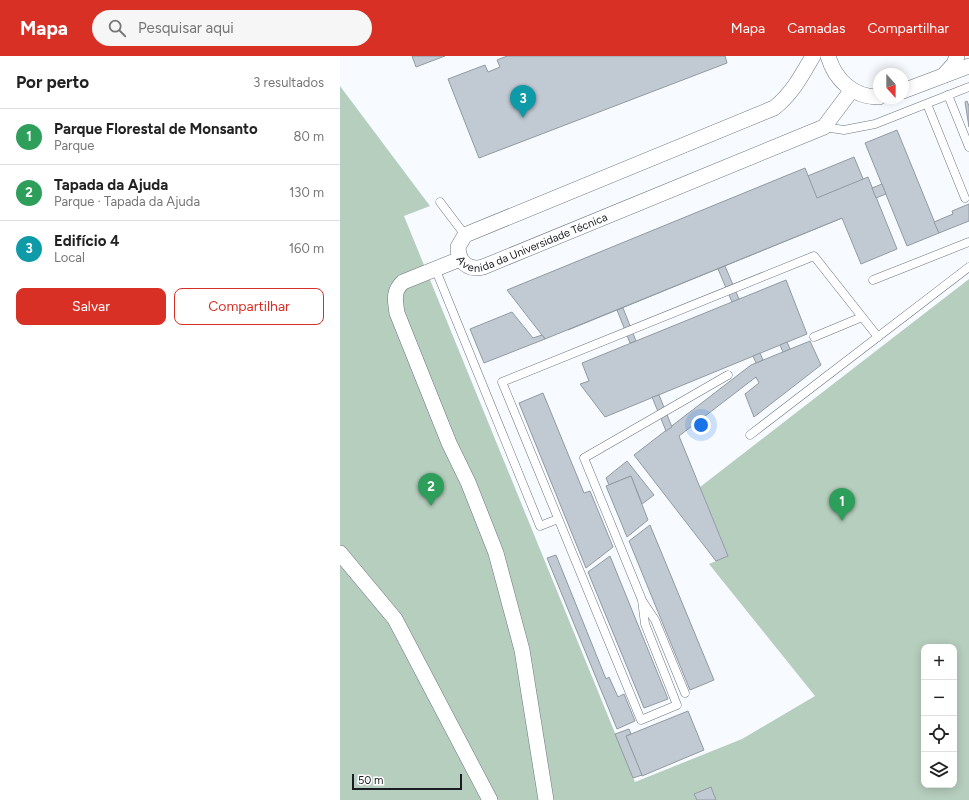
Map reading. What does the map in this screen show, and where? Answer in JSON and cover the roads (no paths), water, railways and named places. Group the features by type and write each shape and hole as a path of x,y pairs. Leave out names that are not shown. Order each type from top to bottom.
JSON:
{"street":[{"name":"Avenida da Universidade Técnica","path":"813,56 794,88 784,100 774,108 465,235 458,247 460,259 463,263 473,268 483,267 824,127"},
{"path":"828,56 830,65 839,79 851,91 868,97 873,97"},
{"path":"944,75 954,64 957,56"},
{"path":"909,89 969,66"},
{"path":"824,127 851,91"},
{"path":"460,259 403,282 397,287 394,298 397,313 443,429 468,482 496,553 522,650 546,800"},
{"path":"340,554 394,619 490,800"}],"lane":[{"path":"824,127 844,130 874,124 969,87"},
{"path":"948,95 969,147"},
{"path":"927,104 965,198"},
{"path":"440,202 465,235"},
{"path":"873,280 969,242"},
{"path":"642,600 645,624 677,706 641,720 502,382 814,256 878,337"},
{"path":"750,435 969,266"},
{"path":"435,268 540,526 558,519"},
{"path":"814,337 862,317"},
{"path":"685,693 655,620 642,600 584,458 728,375"}],"place":[{"name":"Edifício 4","path":"523,118"},
{"name":"Tapada da Ajuda","path":"431,506"},
{"name":"Parque Florestal de Monsanto","path":"842,521"}]}
